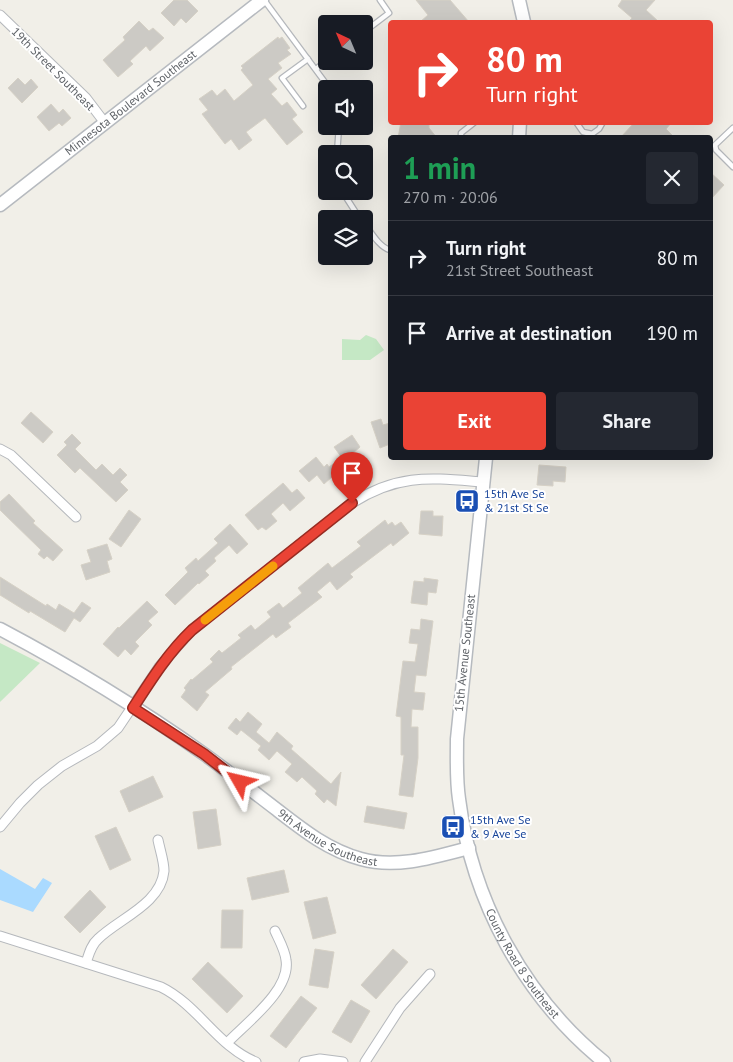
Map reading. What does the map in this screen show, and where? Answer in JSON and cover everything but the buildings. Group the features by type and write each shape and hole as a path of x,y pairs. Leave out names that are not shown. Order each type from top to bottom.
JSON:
{"street":[{"name":"Minnesota Boulevard Southeast","path":"0,206 263,0"},
{"path":"519,0 524,20"},
{"name":"19th Street Southeast","path":"0,15 86,98 105,123"},
{"path":"0,449 11,454 76,517"},
{"name":"15th Avenue Southeast","path":"469,848 458,797 457,739 486,460"},
{"path":"0,827 38,784 62,766 97,746 118,728 159,667 192,630 352,503 367,493 400,481 415,479 484,482"},
{"name":"9th Avenue Southeast","path":"0,629 42,651 204,754 311,836 337,851 363,860 387,862 426,859 469,848"},
{"path":"86,963 91,949 98,938 133,914 158,888 164,870 158,840"},
{"name":"County Road 8 Southeast","path":"469,848 490,912 503,940 522,972 566,1027 604,1062"},
{"path":"228,1043 263,1008 285,976 286,958 275,931"},
{"path":"0,936 161,986 173,992 239,1053 256,1062"},
{"path":"365,1062 400,1008 430,974"},
{"path":"304,1062 332,1059 343,1062"}],"lane":[{"path":"263,0 324,80"},
{"path":"373,26 389,14 380,0"},
{"path":"303,106 282,78 308,59"},
{"path":"461,135 471,125"},
{"path":"578,125 583,132 592,134 600,129 602,125"},
{"path":"733,128 715,145 716,150 733,167"},
{"path":"373,235 379,243 388,250"}],"green space":[{"path":"366,335 376,339 384,350 370,360 342,360 342,339 360,340"},
{"path":"0,643 40,663 0,702"}],"water":[{"path":"0,869 35,889 43,878 52,883 33,912 0,900"}],"slow traffic":[{"path":"205,620 273,566"}],"place":[{"name":"15th Ave Se & 21st St Se","path":"467,501"},
{"name":"15th Ave Se & 9 Ave Se","path":"453,827"}],"route":[{"path":"240,782 204,754 133,708 159,667 192,630 352,503"}]}
